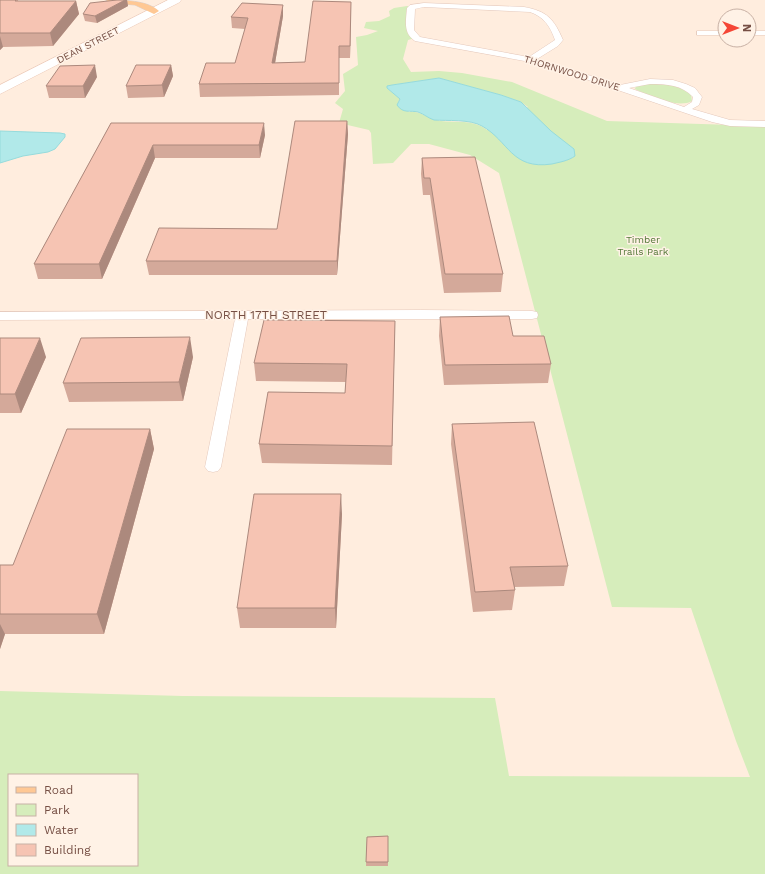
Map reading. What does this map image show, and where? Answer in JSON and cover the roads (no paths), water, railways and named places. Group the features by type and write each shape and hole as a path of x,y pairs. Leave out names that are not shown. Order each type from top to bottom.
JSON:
{"main road":[{"path":"111,0 138,1 147,4 154,11"}],"street":[{"name":"DEAN STREET","path":"0,90 176,0"},
{"name":"THORNWOOD DRIVE","path":"532,59 559,40 549,19 540,12 524,8 418,6 411,8 408,31 418,39 532,59 722,121 765,124"},
{"path":"700,33 717,33"},
{"path":"621,88 635,83 649,81 681,85 692,91 698,97 696,103 685,110"},
{"name":"NORTH 17TH STREET","path":"0,316 532,315"},
{"path":"213,467 242,316"}],"water":[{"path":"439,78 521,102 551,131 574,149 575,156 552,164 538,165 528,163 519,159 499,139 482,126 465,121 434,120 418,112 402,110 397,105 400,99 387,88 387,86 392,85"},
{"path":"0,131 60,133 65,134 65,137 55,149 48,152 23,156 0,163"}],"park label":[{"name":"Timber Trails Park","path":"643,244"}]}
